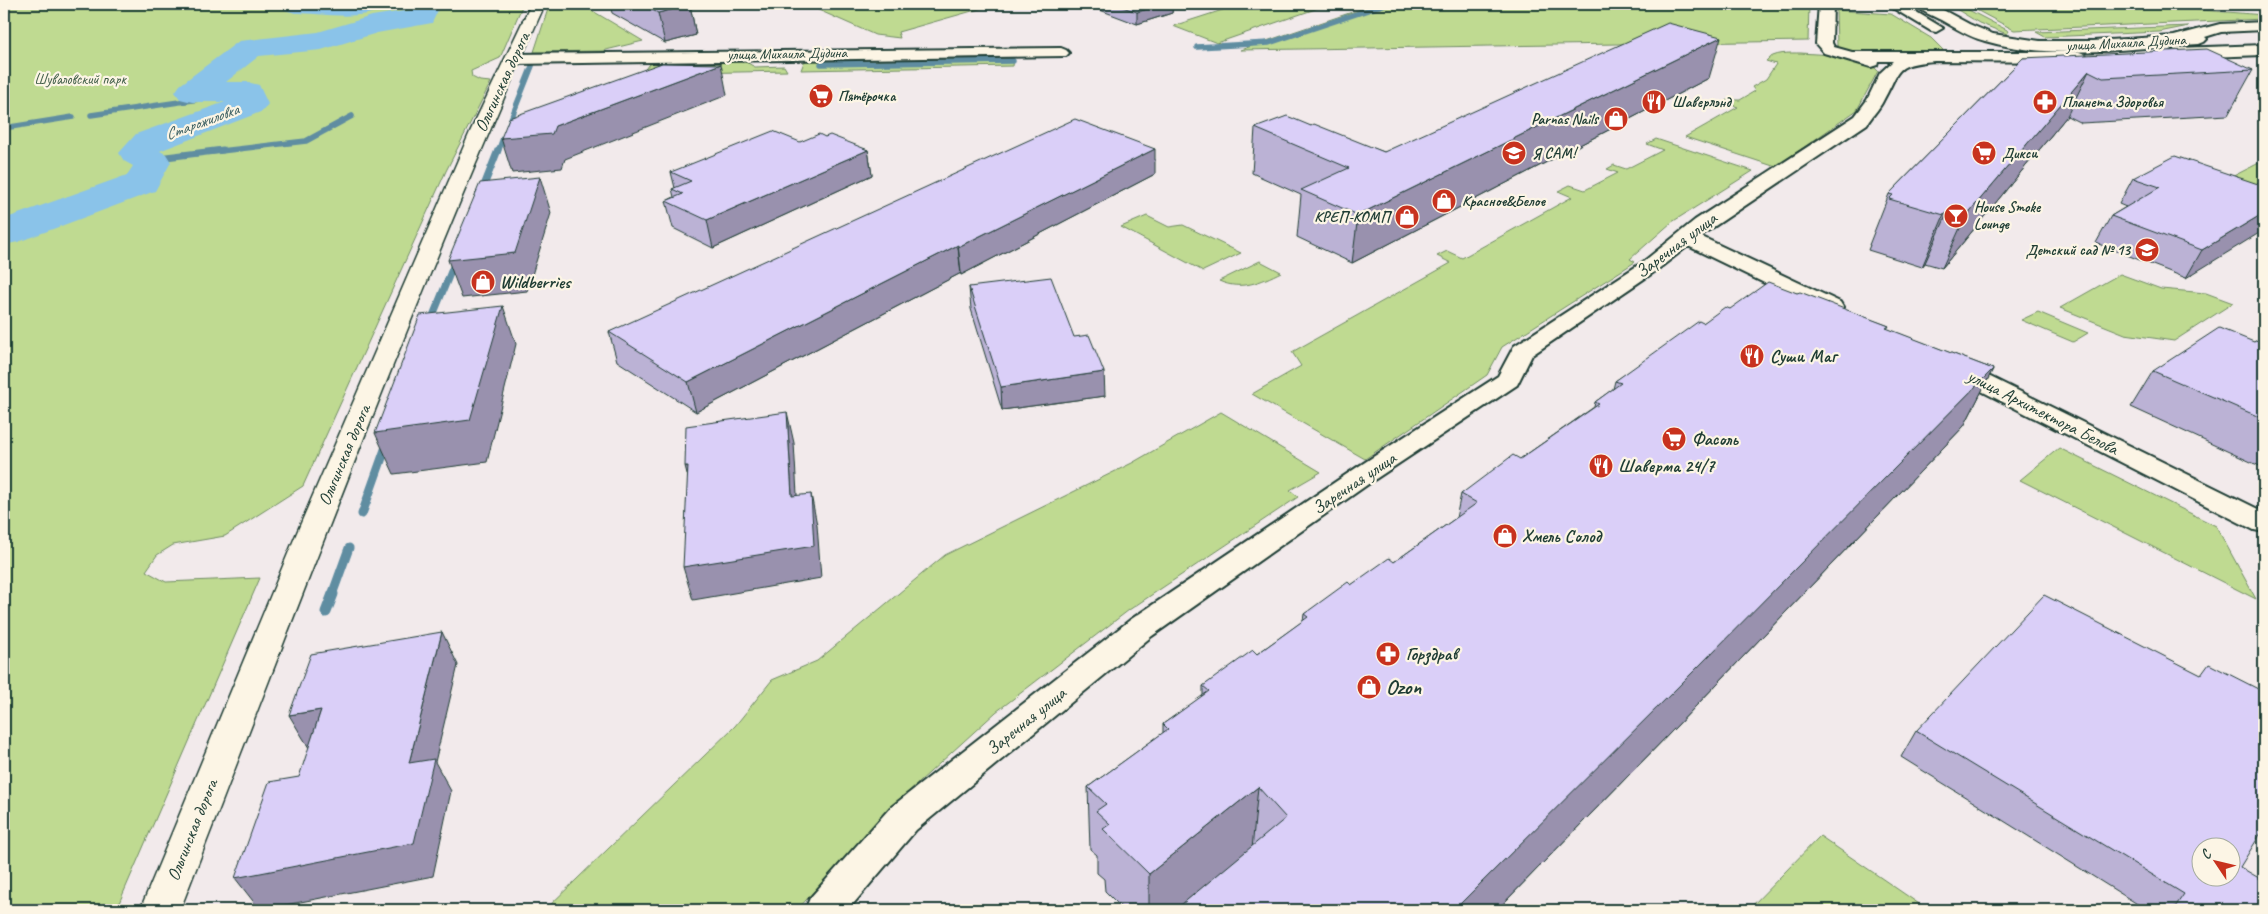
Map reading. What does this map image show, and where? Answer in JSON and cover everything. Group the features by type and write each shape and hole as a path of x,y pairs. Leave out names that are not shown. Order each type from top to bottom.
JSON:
{"street":[{"name":"Ольгинская дорога","path":"160,910 317,519 479,132 538,4"},
{"path":"1826,4 1824,44 1829,50 1854,56 1884,68 1888,73 1900,63 1909,59 1938,56"},
{"path":"1893,4 1964,42 2000,52 2029,57"},
{"name":"улица Михаила Дудина","path":"1922,4 1974,32 1989,37 2036,45 2058,46 2264,36"},
{"path":"2173,40 2220,28 2264,26"},
{"name":"улица Михаила Дудина","path":"2029,57 2080,57 2264,50"},
{"name":"улица Михаила Дудина","path":"514,59 793,54 1061,53"},
{"path":"1854,56 2029,57"},
{"name":"Заречная улица","path":"824,910 904,819 1141,628 1365,474 1508,380 1522,350 1650,266 1702,224 1861,120 1875,101 1888,73"},
{"path":"1686,237 1853,318"},
{"name":"улица Архитектора Белова","path":"1933,357 2264,523"}],"green space":[{"name":"Шуваловский парк","path":"4,4 523,4 500,58 471,71 472,77 480,81 491,82 446,171 303,486 225,536 173,545 157,555 146,571 166,582 260,578 116,910 4,910"},
{"path":"569,4 581,4 643,41 602,51 534,52 548,9"},
{"path":"805,4 997,4 898,32 900,38 875,35"},
{"path":"1241,4 1327,5 1217,43 1173,26"},
{"path":"1376,4 1809,4 1808,41 1240,50"},
{"path":"1948,4 1957,4 2009,31 2007,34 1979,23"},
{"path":"1965,4 2117,4 2264,15 2264,19 2014,30"},
{"path":"1836,10 1891,14 1931,38 1944,51 1871,54 1844,50 1837,46"},
{"path":"2189,26 2159,32 2045,37 2036,32"},
{"path":"1801,53 1853,58 1871,65 1878,71 1857,110 1776,167 1685,137 1738,107 1724,102 1727,100 1740,100 1755,91 1752,87 1766,79 1776,64 1766,61 1769,58 1782,54"},
{"path":"1000,57 1014,59 1013,66 801,70 804,62 809,59"},
{"path":"744,61 755,67 784,66 787,71 642,74 648,65 654,63"},
{"path":"1656,139 1753,171 1672,222 1630,259 1635,262 1502,347 1487,375 1365,459 1252,394 1301,366 1292,352 1451,263 1437,256 1447,251 1462,258 1572,197 1558,191 1570,185 1585,190 1618,173 1607,169 1614,165 1626,169 1663,150 1647,144"},
{"path":"2259,163 2264,164 2264,209 2206,190"},
{"path":"1147,216 1169,227 1183,225 1241,253 1203,271 1121,227"},
{"path":"1260,261 1281,272 1251,284 1235,285 1219,281"},
{"path":"2120,274 2161,289 2206,293 2233,303 2174,341 2125,334 2060,308"},
{"path":"2038,312 2088,333 2073,342 2021,320"},
{"path":"1221,412 1321,472 1290,490 1298,497 1129,610 996,712 885,813 797,910 545,910 735,726 772,680 817,661 945,555 1132,463"},
{"path":"2059,448 2216,526 2256,599 2020,480"},
{"path":"1820,836 1928,910 1748,910"}],"building":[{"path":"641,4 687,4 690,5 658,13"},
{"path":"1114,4 1165,4 1137,12"},
{"path":"1668,23 1721,37 1358,215 1301,190 1349,168 1255,128 1287,116 1311,126 1314,124 1384,152"},
{"path":"2207,49 2253,70 2103,78 2089,71 1965,217 1948,212 1944,215 1889,199 1893,195 1889,194 2023,58"},
{"path":"662,63 721,64 555,126 552,134 501,138 509,118"},
{"path":"1075,119 1155,149 958,247 958,245 688,382 609,332"},
{"path":"773,131 800,142 819,134 825,137 830,135 868,150 707,220 666,201 683,194 672,189 691,181 671,172"},
{"path":"2175,156 2264,186 2264,213 2202,250 2111,216 2160,187 2133,178"},
{"path":"540,177 515,253 448,260 480,183"},
{"path":"1051,277 1074,337 1089,335 1104,372 1001,387 969,287"},
{"path":"1768,282 1797,293 1800,292 1889,326 1886,328 1993,369 1454,910 1187,910 1181,905 1286,818 1258,787 1149,874 1103,829 1110,824 1096,811 1106,804 1088,787 1168,729 1163,724 1209,691 1203,686 1253,650 1257,654 1308,617 1304,614 1348,582 1351,585 1389,558 1394,562 1477,503 1461,494 1513,455 1520,459 1599,404 1595,402 1621,383 1615,381 1699,321 1703,323 1725,307 1730,309"},
{"path":"503,306 470,420 375,433 420,315"},
{"path":"2219,328 2254,342 2264,336 2264,419 2153,371"},
{"path":"787,412 792,496 811,494 814,546 683,567 688,466 685,466 686,426"},
{"path":"2044,595 2201,675 2209,664 2264,692 2264,828 2240,867 2264,881 2264,910 2173,910 2184,894 1916,731"},
{"path":"442,632 409,763 434,759 414,843 235,878 269,782 299,777 321,710 289,715 311,654"}],"waterway":[{"name":"Старожиловка","path":"295,4 366,7 372,4"},
{"name":"Старожиловка","path":"4,233 142,183 153,162 137,153 149,142 251,104 247,92 192,92 250,48 321,41 372,25 422,17 427,4"},
{"path":"1197,47 1269,43 1386,4"},
{"path":"821,64 1013,61"},
{"path":"509,124 532,66"},
{"path":"91,115 247,92"},
{"path":"212,152 306,141 352,116"},
{"path":"4,128 73,117"},
{"path":"498,152 503,138"},
{"path":"153,162 166,157 223,150"},
{"path":"481,193 498,150"},
{"path":"430,323 456,259"},
{"path":"362,514 388,441"},
{"path":"332,595 349,548"},
{"path":"326,612 333,594"}],"place":[{"name":"Пятёрочка","path":"821,96"},
{"name":"Шаверлэнд","path":"1654,102"},
{"name":"Планета Здоровья","path":"2045,102"},
{"name":"Parnas Nails","path":"1616,119"},
{"name":"Я САМ!","path":"1514,153"},
{"name":"Дикси","path":"1984,153"},
{"name":"Красное&Белое","path":"1444,201"},
{"name":"House Smoke Lounge","path":"1956,216"},
{"name":"КРЕП-КОМП","path":"1407,217"},
{"name":"Детский сад № 13","path":"2147,250"},
{"name":"Wildberries","path":"483,282"},
{"name":"Суши Маг","path":"1752,356"},
{"name":"Фасоль","path":"1674,439"},
{"name":"Шаверма 24/7","path":"1601,466"},
{"name":"Хмель Солод","path":"1505,536"},
{"name":"Горздрав","path":"1388,654"},
{"name":"Ozon","path":"1369,687"}]}
